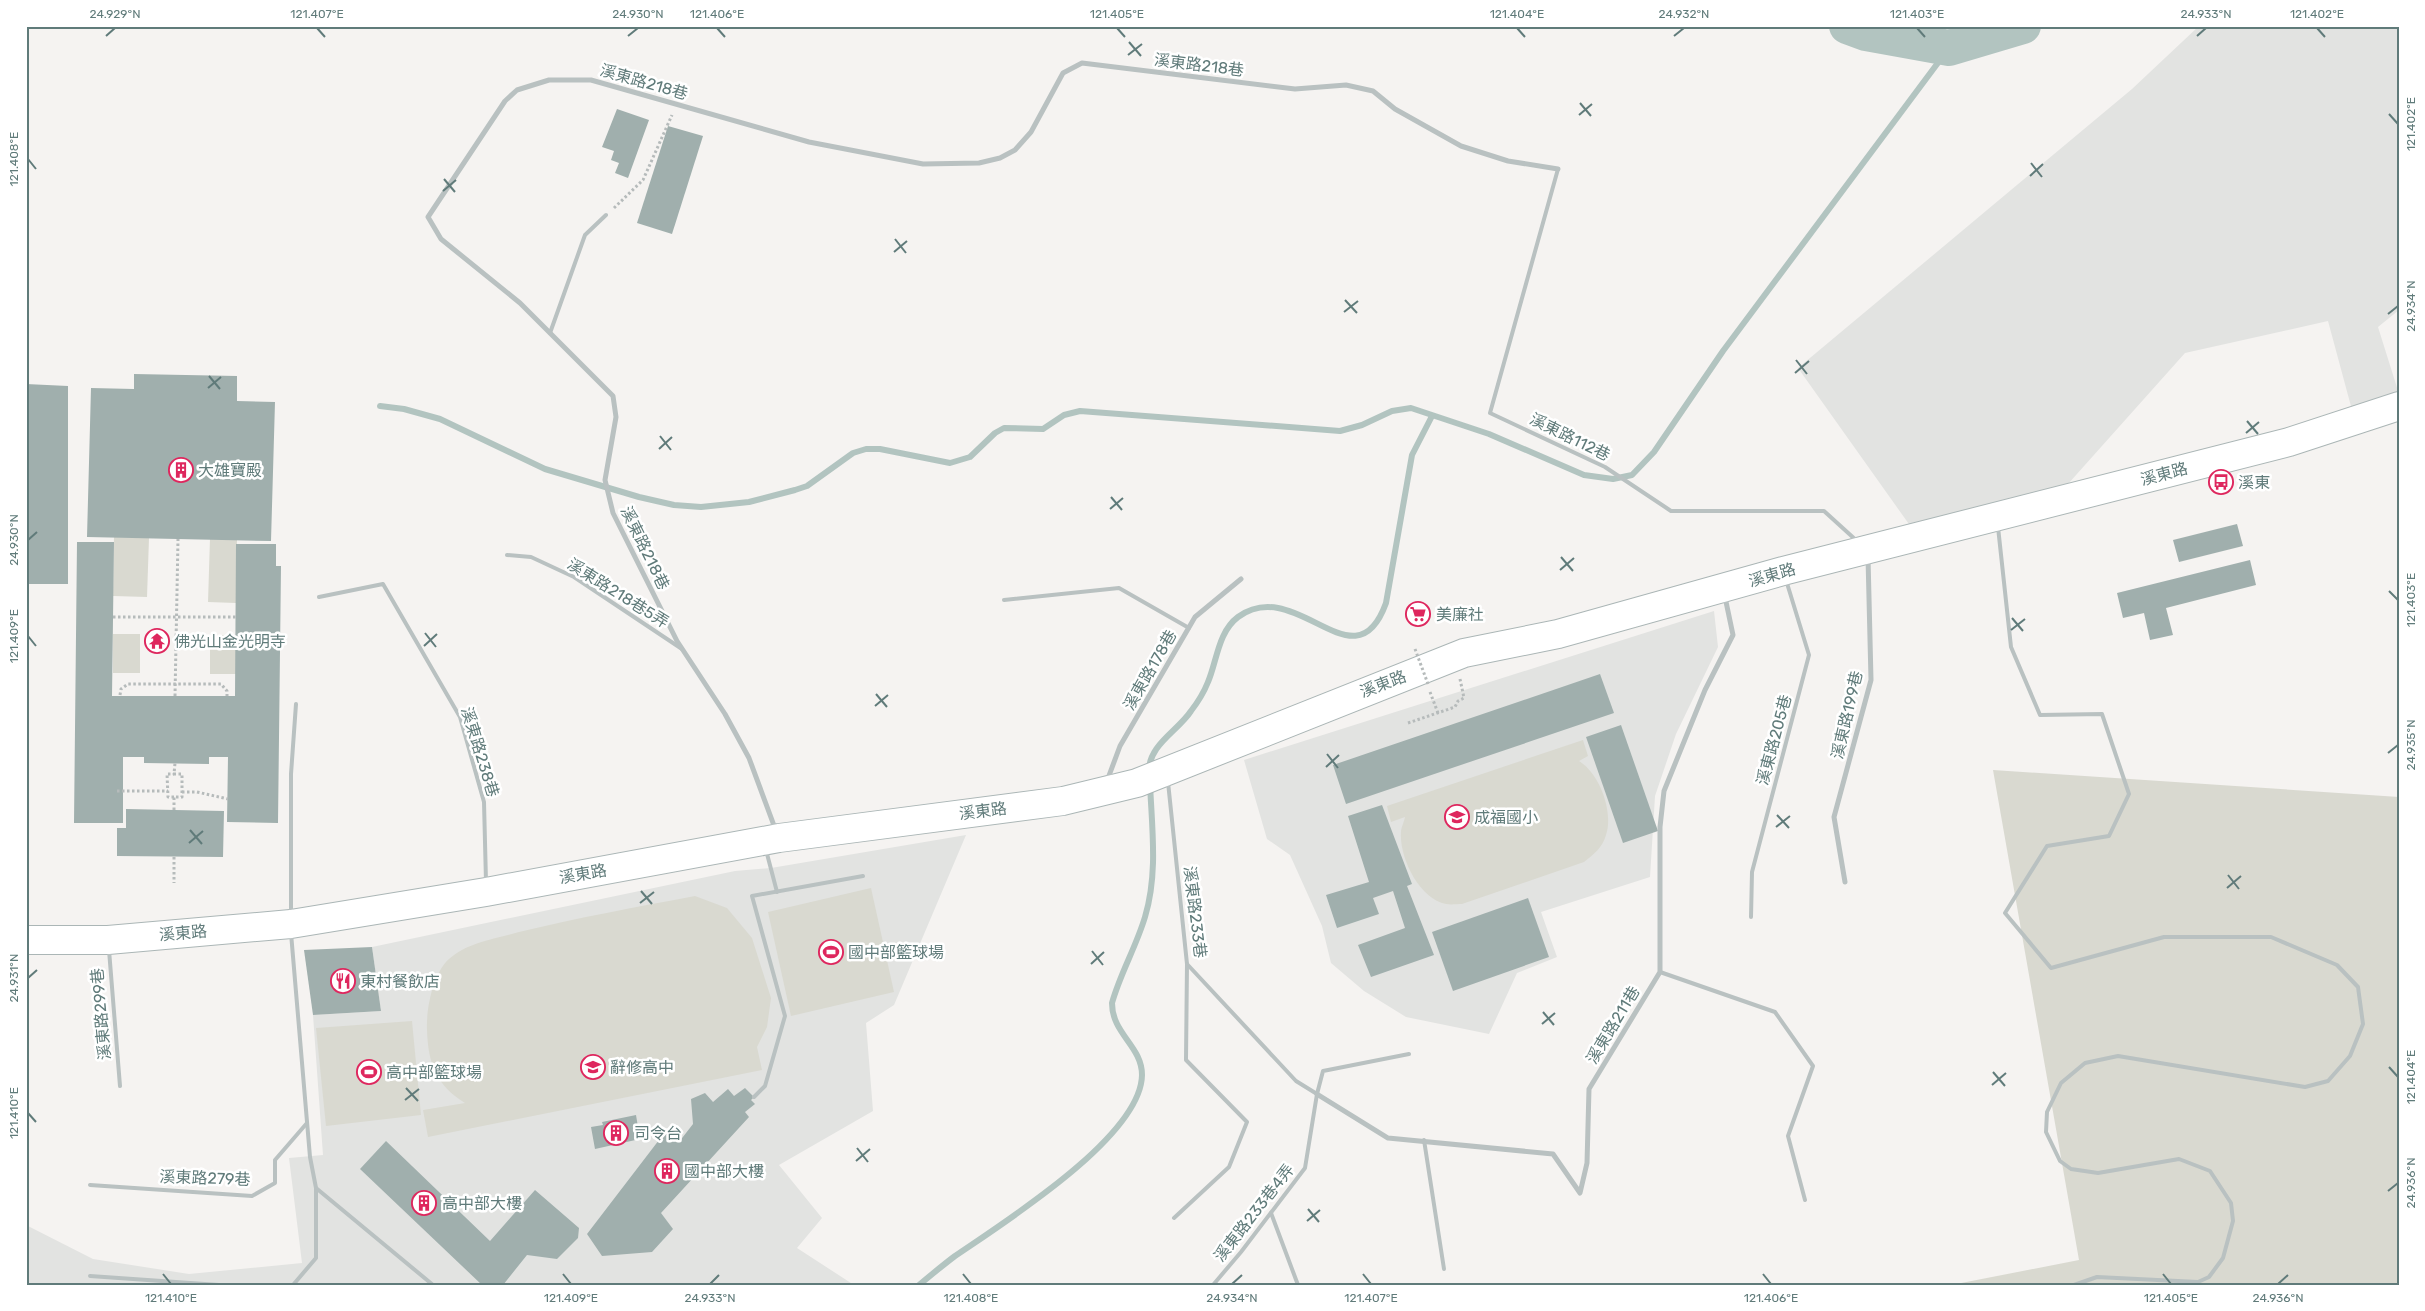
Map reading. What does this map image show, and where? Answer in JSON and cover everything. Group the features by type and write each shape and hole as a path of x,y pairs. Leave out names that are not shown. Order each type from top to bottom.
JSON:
{"main road":[{"name":"溪東路","path":"26,940 108,940 291,924 486,892 771,840 1063,800 1103,791 1153,776 1464,653 1558,634 1783,571 1868,551 2289,442 2399,406"}],"street":[{"name":"溪東路218巷","path":"771,840 749,758 725,714 684,651 617,522 605,480 616,417 613,396 520,303 441,239 428,217 505,101 517,90 549,80 591,80 809,142 923,164 979,163 1000,158 1015,150 1031,132 1063,73 1082,63 1295,89 1346,85 1373,91 1396,109 1461,146 1508,161 1558,169"},
{"name":"溪東路199巷","path":"1845,882 1834,817 1871,680 1868,551"},
{"name":"溪東路178巷","path":"1103,791 1120,746 1196,616 1241,579"},
{"path":"1660,972 1660,827 1664,791 1705,690 1734,635 1724,589"},
{"name":"溪東路211巷","path":"1317,1094 1388,1138 1424,1140 1552,1154 1580,1193 1587,1162 1589,1090 1660,972"}],"lane":[{"name":"溪東路112巷","path":"1558,169 1490,413 1605,467 1671,511 1824,512 1868,551"},
{"path":"550,333 585,235 606,215"},
{"path":"1997,518 2011,647 2040,715 2102,714 2129,794 2109,836 2047,846 2005,913 2051,968 2164,937 2271,937 2337,965 2358,987 2363,1024 2350,1056 2328,1081 2305,1087 2118,1056 2085,1063 2061,1083 2047,1112 2046,1132 2060,1161 2071,1169 2098,1173 2179,1159 2210,1171 2231,1203 2233,1221 2223,1258 2209,1277 2198,1282 2097,1277 2074,1285"},
{"name":"溪東路218巷5弄","path":"507,555 531,557 574,577 684,651"},
{"name":"溪東路205巷","path":"1751,917 1752,872 1810,655 1783,571"},
{"name":"溪東路238巷","path":"319,597 383,584 460,717 484,802 486,892"},
{"path":"1004,600 1119,588 1189,628"},
{"path":"293,1285 316,1258 316,1188 312,1174 307,1123 291,924 291,774 296,704"},
{"name":"溪東路233巷","path":"1153,776 1187,964 1296,1081 1317,1094"},
{"path":"771,840 777,892"},
{"path":"754,1097 766,1086 785,1016 752,896 863,876"},
{"name":"溪東路299巷","path":"108,940 120,1086"},
{"path":"1174,1218 1228,1168 1247,1122 1186,1060 1187,964"},
{"path":"1660,972 1774,1012 1813,1066 1788,1136 1805,1200"},
{"name":"溪東路233巷4弄","path":"1213,1285 1305,1168 1317,1094 1323,1071 1409,1054"},
{"name":"溪東路279巷","path":"90,1184 252,1196 275,1183 275,1160 307,1123"},
{"path":"1424,1140 1444,1269"},
{"path":"316,1188 433,1285"},
{"path":"1271,1213 1298,1285"},
{"path":"90,1276 219,1285"}],"path":[{"path":"606,215 643,180 676,104"},
{"path":"175,696 178,539"},
{"path":"113,617 236,617"},
{"path":"1415,649 1438,712"},
{"path":"120,696 122,687 128,684 221,684 227,691 226,696"},
{"path":"1408,723 1455,707 1458,701 1464,698 1463,690"},
{"path":"174,774 175,763"},
{"path":"167,774 174,774 182,774 182,797 168,797 167,774"},
{"path":"117,791 168,791"},
{"path":"182,792 196,792 228,799"},
{"path":"174,797 174,810"},
{"path":"174,857 174,884"}],"shaded area":[{"path":"2199,26 2399,26 2399,310 2378,327 2399,394 2352,410 2328,321 2185,353 2068,484 1911,527 1798,368 2132,89"},
{"path":"114,537 149,538 147,597 113,596"},
{"path":"210,539 237,540 236,603 208,602"},
{"name":"成福國小","path":"1714,611 1718,647 1676,734 1655,796 1650,877 1541,912 1557,957 1517,973 1489,1034 1406,1017 1364,991 1331,963 1322,926 1290,855 1267,839 1244,760"},
{"path":"113,634 140,634 140,673 113,673"},
{"path":"210,635 236,635 236,674 210,674"},
{"path":"1583,740 1588,756 1579,761 1593,774 1598,783 1608,815 1605,839 1594,854 1584,862 1462,904 1446,904 1436,900 1419,886 1403,853 1401,829 1405,817 1391,822 1387,806"},
{"path":"1993,770 2399,797 2399,1285 1951,1285 2079,1260"},
{"name":"辭修高中","path":"966,835 894,1005 866,1023 873,1111 779,1165 822,1218 797,1248 854,1285 26,1285 26,1225 93,1259 189,1274 302,1263 289,1158 323,1155 313,1015 381,1011 372,947 735,871 771,868"},
{"name":"國中部籃球場","path":"871,888 894,992 791,1016 768,912"},
{"path":"695,896 727,908 752,938 771,998 767,1027 757,1047 762,1070 428,1137 423,1110 465,1103 440,1081 429,1053 427,1021 429,1002 439,973 449,959 456,953 491,939 585,917"},
{"name":"高中部籃球場","path":"412,1021 421,1115 326,1126 316,1028"}],"building":[{"path":"617,109 649,120 628,178 615,173 619,163 611,160 614,151 602,147"},
{"path":"668,126 703,136 672,234 637,223"},
{"name":"大雄寶殿","path":"134,374 237,376 237,401 275,402 271,541 87,537 91,388 134,389"},
{"path":"26,384 68,386 68,584 26,584"},
{"path":"2237,524 2243,546 2179,562 2173,540"},
{"path":"77,542 114,542 112,696 235,696 236,544 276,544 276,566 281,566 278,823 227,822 228,757 209,757 209,764 144,763 144,757 123,757 123,823 74,823"},
{"path":"2250,560 2256,585 2166,608 2173,635 2150,640 2144,613 2123,618 2117,593"},
{"path":"1600,674 1614,713 1346,804 1333,765"},
{"path":"1621,725 1658,831 1623,843 1586,737"},
{"path":"1382,805 1412,884 1407,886 1434,955 1371,977 1358,945 1405,928 1393,891 1373,898 1379,914 1337,928 1326,895 1369,882 1348,816"},
{"path":"126,809 224,811 223,857 117,856 117,828 126,828"},
{"path":"1528,898 1549,957 1453,991 1432,932"},
{"name":"東村餐飲店","path":"372,947 381,1011 313,1015 304,950"},
{"name":"國中部大樓","path":"745,1088 754,1097 751,1100 755,1104 745,1112 749,1117 661,1213 673,1229 652,1252 602,1256 587,1234 659,1140 667,1133 679,1142 693,1124 691,1099 705,1093 713,1102 728,1089 734,1096"},
{"name":"司令台","path":"636,1115 640,1139 595,1149 591,1127 603,1125 602,1122"},
{"name":"高中部大樓","path":"386,1141 490,1241 535,1190 579,1228 578,1238 557,1259 527,1255 503,1285 482,1285 360,1169"}],"waterway":[{"path":"1847,26 1866,33 1949,48 2023,26"},
{"path":"380,406 404,409 440,419 545,469 639,497 674,505 701,507 749,502 807,486 853,453 866,449 880,449 950,463 970,457 995,433 1004,428 1043,429 1064,415 1080,411 1340,431 1362,425 1392,411 1411,408 1489,434 1584,475 1613,479 1632,475 1654,452 1723,351 1949,48"},
{"path":"1149,772 1150,762 1158,746 1194,708 1201,697 1211,674 1222,639 1231,623 1238,617 1260,608 1282,609 1303,616 1341,634 1358,635 1373,627 1386,603 1412,455 1432,416"},
{"path":"919,1285 955,1256 1035,1201 1066,1176 1095,1151 1119,1125 1136,1099 1142,1075 1141,1065 1133,1048 1121,1032 1113,1014 1112,1003 1145,917 1152,884 1153,835 1150,784"}],"place":[{"name":"大雄寶殿","path":"181,470"},
{"name":"溪東","path":"2221,482"},
{"name":"美廉社","path":"1418,614"},
{"name":"佛光山金光明寺","path":"157,641"},
{"name":"成福國小","path":"1457,817"},
{"name":"國中部籃球場","path":"831,952"},
{"name":"東村餐飲店","path":"343,981"},
{"name":"辭修高中","path":"593,1067"},
{"name":"高中部籃球場","path":"369,1072"},
{"name":"司令台","path":"616,1133"},
{"name":"國中部大樓","path":"667,1171"},
{"name":"高中部大樓","path":"424,1203"}]}
